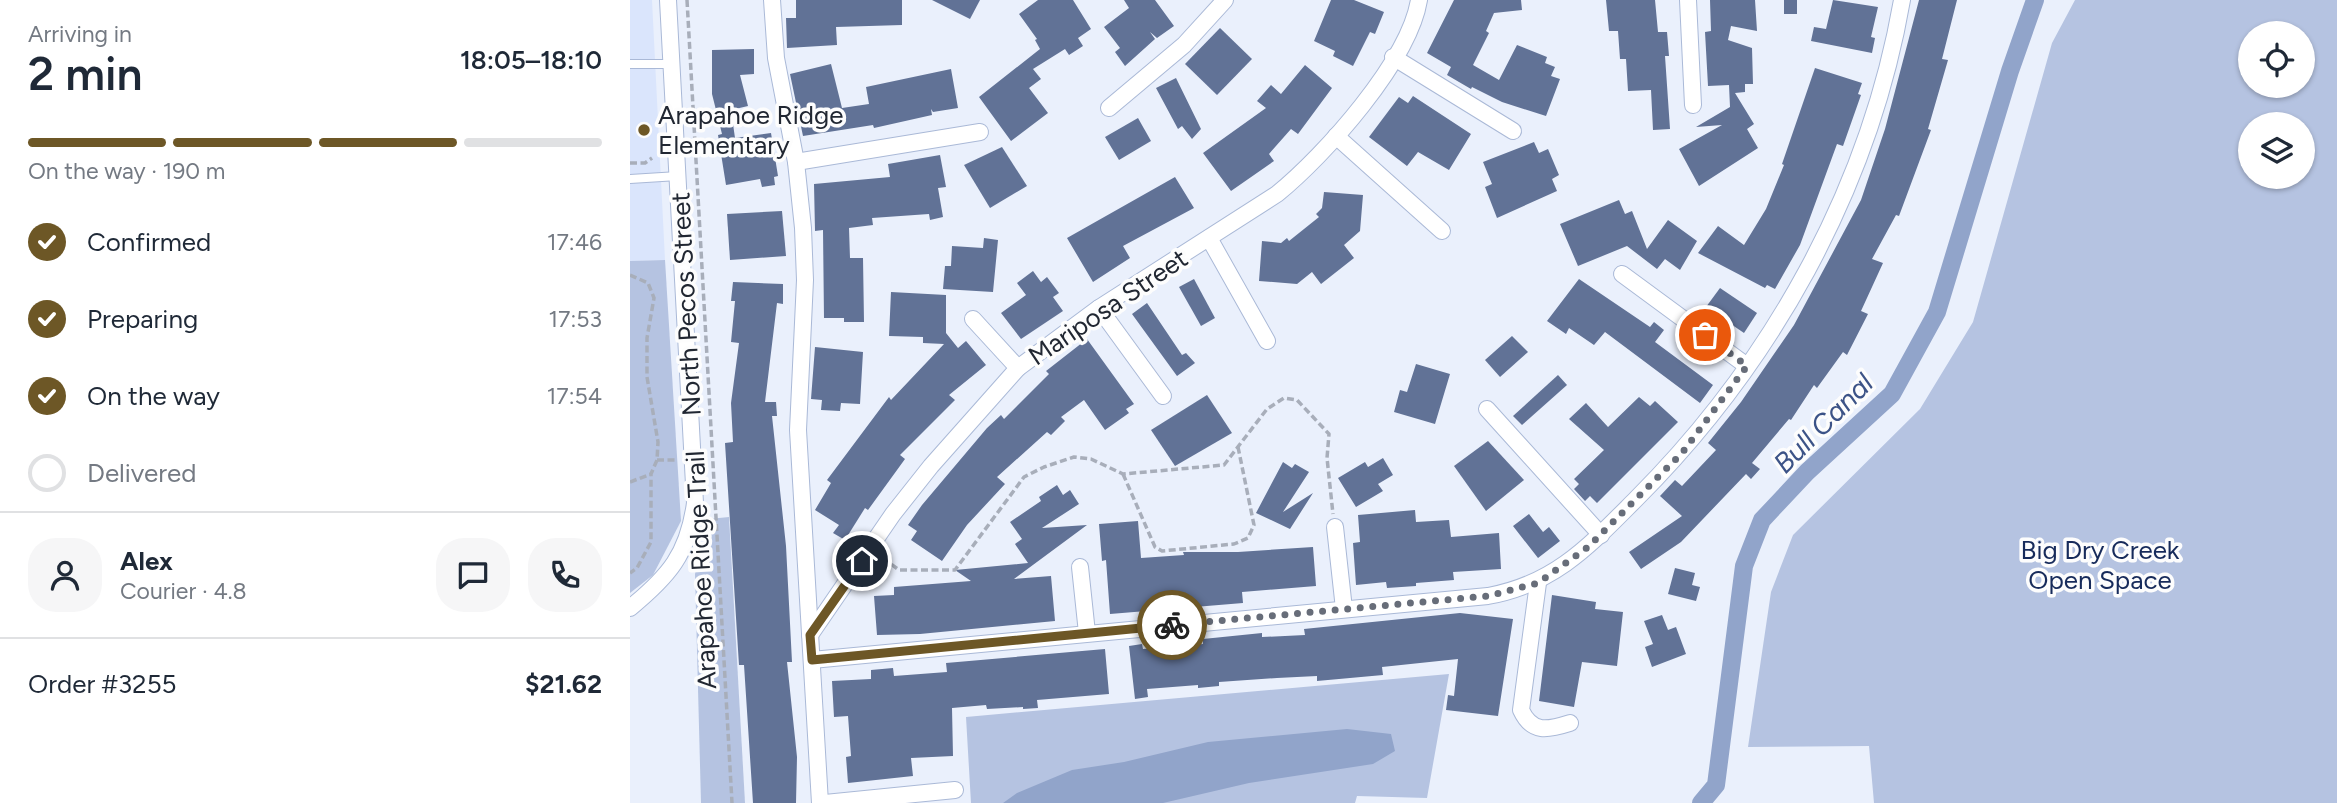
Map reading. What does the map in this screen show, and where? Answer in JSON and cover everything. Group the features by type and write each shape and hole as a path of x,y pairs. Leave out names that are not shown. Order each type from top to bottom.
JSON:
{"street":[{"name":"North Pecos Street","path":"630,608 670,572 686,546 692,523 696,482 668,0"},
{"path":"772,0 776,58 796,162 805,280 798,430 822,803 955,790"},
{"path":"1109,108 1184,45 1225,0"},
{"name":"Mariposa Street","path":"810,635 930,466 1018,368 1099,308 1277,194 1336,136 1393,57 1416,18 1419,0"},
{"path":"1688,0 1693,105"},
{"path":"812,660 1488,596 1538,583 1558,571 1601,535 1682,453 1793,299 1835,212 1879,94 1902,0"},
{"path":"1393,57 1513,131"},
{"path":"796,162 980,132"},
{"path":"1336,136 1442,231"},
{"path":"1209,238 1267,341"},
{"path":"1622,274 1747,366"},
{"path":"1099,308 1163,396"},
{"path":"972,319 1018,368"},
{"path":"1488,409 1601,535"},
{"path":"1335,527 1344,609"},
{"path":"1080,567 1087,634"},
{"path":"1538,583 1521,710 1527,722 1542,730 1570,723"}],"lane":[{"path":"630,64 671,64"},
{"path":"630,179 678,176"}],"path":[{"name":"Arapahoe Ridge Trail","path":"687,0 715,458 732,803"},
{"path":"630,163 645,163 652,158"},
{"path":"630,275 648,283 654,298 647,338 647,377 657,433 657,460 651,474 651,542 637,568 630,573"},
{"path":"870,549 899,570 955,570 1024,477 1074,457 1091,460 1124,474 1216,468 1224,465 1267,409 1284,398 1297,400 1328,434 1327,458 1335,527"},
{"path":"1124,474 1155,547 1162,551 1234,544 1248,538 1254,525 1238,447"},
{"path":"657,460 676,460"},
{"path":"630,482 651,474"}],"shaded area":[{"name":"Arapahoe Ridge Elementary","path":"630,0 652,0 665,260 630,261"},
{"path":"1347,729 1391,734 1395,751 1373,764 1249,783 1163,803 1003,803 1017,793 1072,770 1124,762 1208,742"}],"green space":[{"name":"Big Dry Creek Open Space","path":"2075,0 2337,0 2337,803 1874,803 1869,746 1748,747 1771,592 1793,535 1920,409 1973,322 2052,43"},
{"path":"665,260 681,521 653,575 630,593 630,261"},
{"path":"729,517 745,803 701,803 695,574 709,519"},
{"path":"1449,674 1427,798 1357,796 1355,803 971,803 966,717"}],"building":[{"path":"796,0 902,0 902,25 836,27 837,45 787,48 786,18 796,18"},
{"path":"932,0 980,0 970,19"},
{"path":"1038,0 1073,0 1091,29 1078,38 1083,46 1069,55 1065,49 1033,69 1041,79 1029,88 1048,113 1011,141 979,97 1040,49 1035,40 1037,39 1019,14"},
{"path":"1124,0 1155,0 1174,26 1157,38 1150,32 1155,39 1125,66 1115,52 1120,48 1104,27 1129,8"},
{"path":"1331,0 1354,0 1384,12 1375,34 1370,32 1353,66 1333,56 1335,51 1314,41"},
{"path":"1454,0 1521,0 1522,10 1494,13 1486,31 1489,33 1473,65 1499,80 1517,45 1547,57 1545,63 1555,67 1551,76 1560,79 1546,116 1502,102 1472,87 1471,89 1447,75 1451,67 1427,53"},
{"path":"1606,0 1655,0 1658,32 1667,32 1669,56 1665,56 1670,129 1653,130 1651,90 1628,91 1626,59 1620,59 1618,31 1609,31"},
{"path":"1710,0 1755,0 1757,31 1731,26 1728,40 1752,48 1753,84 1745,84 1745,92 1735,93 1754,124 1747,129 1758,148 1699,186 1679,149 1722,125 1696,127 1730,107 1729,85 1708,86 1705,32 1711,31"},
{"path":"1784,0 1797,0 1797,14 1784,14"},
{"path":"1833,0 1878,7 1871,37 1875,38 1872,53 1811,41 1814,27 1826,29"},
{"path":"1919,0 1957,0 1942,59 1948,60 1928,129 1931,130 1899,216 1896,215 1872,259 1883,263 1861,311 1868,314 1847,355 1843,352 1817,388 1814,385 1791,420 1789,419 1752,463 1760,469 1751,479 1746,474 1681,542 1641,569 1629,552 1682,516 1660,496 1675,480 1682,486 1716,450 1708,443 1741,402 1794,325 1861,200 1885,129"},
{"path":"1220,28 1252,59 1217,95 1185,64"},
{"path":"754,49 754,74 740,75 748,106 731,110 735,138 771,133 778,176 774,177 775,185 762,187 760,179 726,185 718,135 722,134 712,94 712,50"},
{"path":"831,64 842,108 869,104 866,87 951,69 958,108 933,112 931,109 932,115 874,128 873,125 803,136 790,74"},
{"path":"1305,65 1332,88 1298,134 1291,129 1269,154 1274,161 1231,191 1203,153 1266,108 1257,101 1271,85 1281,94"},
{"path":"1815,68 1862,83 1858,94 1861,95 1843,146 1837,144 1800,245 1775,289 1767,285 1765,288 1698,253 1718,226 1744,245 1766,209 1784,165 1782,164"},
{"path":"1176,78 1201,129 1192,139 1182,126 1178,129 1156,88"},
{"path":"1413,96 1471,134 1449,170 1418,152 1407,166 1369,137 1399,97 1408,103"},
{"path":"1138,118 1151,141 1119,160 1105,137"},
{"path":"1534,142 1539,153 1548,149 1559,175 1552,179 1557,191 1497,218 1485,187 1492,184 1483,162"},
{"path":"1002,147 1027,186 990,208 964,165"},
{"path":"940,155 946,187 938,188 943,217 930,220 929,214 872,218 873,225 849,228 850,258 863,258 864,322 824,318 823,230 815,231 814,184 890,177 888,164"},
{"path":"1175,177 1194,208 1123,246 1130,258 1093,282 1067,238"},
{"path":"1324,192 1363,195 1360,231 1344,245 1354,258 1321,284 1312,272 1297,284 1259,281 1262,241 1281,243 1287,238 1289,241 1319,217 1316,214 1322,208"},
{"path":"1619,200 1625,214 1632,211 1647,249 1668,220 1697,241 1680,270 1665,259 1657,269 1627,246 1578,266 1560,224"},
{"path":"782,211 786,256 730,260 727,214"},
{"path":"984,238 998,240 993,292 943,289 945,266 951,266 952,246 983,248"},
{"path":"1033,271 1041,282 1047,277 1059,293 1053,297 1063,311 1021,339 1001,313 1026,295 1017,283"},
{"path":"1194,279 1215,318 1201,326 1179,287"},
{"path":"1579,279 1650,327 1654,322 1664,330 1655,342 1713,385 1700,403 1605,332 1594,345 1569,328 1566,334 1547,321"},
{"path":"733,282 783,284 783,304 777,303 765,402 776,402 777,416 772,416 786,546 792,662 787,662 797,757 796,803 753,803 744,665 739,665 725,443 733,442 731,403 739,343 731,342 735,301 731,301"},
{"path":"1720,288 1757,313 1744,333 1706,307"},
{"path":"891,292 946,295 946,333 958,348 966,341 986,365 949,395 955,400 900,455 905,459 868,510 865,508 845,540 833,533 839,525 815,510 831,483 827,480 889,397 891,400 944,344 923,343 923,337 889,336"},
{"path":"1147,303 1182,355 1186,353 1195,363 1177,376 1132,314"},
{"path":"1512,336 1528,352 1500,377 1485,360"},
{"path":"1087,339 1134,404 1126,409 1129,413 1105,430 1084,400 1061,417 1065,421 1051,435 1047,432 997,477 1005,484 967,525 942,561 911,540 917,531 908,525 987,428 1001,415 1004,419 1049,374 1046,371"},
{"path":"815,347 863,352 860,404 841,403 840,411 821,410 822,400 811,399"},
{"path":"1416,364 1450,374 1435,424 1394,412 1400,390 1407,392"},
{"path":"1558,375 1567,385 1522,425 1513,416"},
{"path":"1207,395 1232,433 1175,466 1151,430"},
{"path":"1639,397 1650,406 1655,401 1678,422 1597,503 1590,496 1585,501 1574,489 1579,484 1574,479 1604,450 1569,419 1586,403 1608,427"},
{"path":"1488,441 1524,480 1486,511 1454,466"},
{"path":"1383,458 1393,475 1378,484 1383,491 1356,507 1338,478 1365,462 1368,467"},
{"path":"1283,462 1292,468 1295,464 1309,472 1283,512 1313,493 1290,529 1256,513"},
{"path":"1057,485 1063,495 1070,490 1079,504 1042,528 1087,525 1014,579 1051,576 1055,621 920,634 877,635 874,596 894,595 894,587 971,581 955,570 1028,563 1015,544 1022,539 1010,522 1041,501 1039,497"},
{"path":"1415,510 1416,522 1449,520 1451,537 1499,533 1501,569 1453,572 1454,580 1416,583 1416,586 1387,588 1386,582 1356,585 1353,543 1360,542 1358,515"},
{"path":"1529,514 1543,532 1549,527 1560,541 1538,558 1513,526"},
{"path":"1138,521 1141,558 1184,555 1183,552 1238,552 1313,547 1316,586 1242,592 1243,603 1110,614 1106,560 1102,561 1099,524"},
{"path":"1675,568 1695,573 1692,585 1700,587 1696,601 1668,594"},
{"path":"1552,595 1596,602 1595,609 1623,612 1617,666 1582,662 1574,707 1539,701"},
{"path":"1460,613 1513,619 1498,716 1446,710 1448,695 1454,696 1458,659 1382,667 1383,675 1317,681 1317,676 1277,678 1219,682 1219,686 1198,688 1198,685 1147,689 1148,697 1135,699 1129,646 1142,644 1143,649 1203,644 1203,639 1262,633 1262,637 1305,635 1304,629"},
{"path":"1662,615 1668,630 1676,627 1686,654 1652,667 1645,647 1653,644 1644,621"},
{"path":"1105,649 1109,694 1037,700 1038,708 987,709 986,705 952,708 953,756 911,758 913,776 848,783 846,757 851,756 848,716 834,717 832,681 871,679 871,670 893,668 894,676 947,672 946,663"}],"waterway":[{"name":"Bull Canal","path":"1701,803 1716,785 1744,566 1762,520 1807,472 1892,394 1937,312 2010,71 2035,0"}],"way so far":[{"path":"1172,625 1488,596 1538,583 1588,547 1682,453 1747,366 1705,335"}],"place":[{"name":"Arapahoe Ridge Elementary","path":"644,130"}],"route":[{"path":"862,561 810,635 812,660 1172,625"}]}
